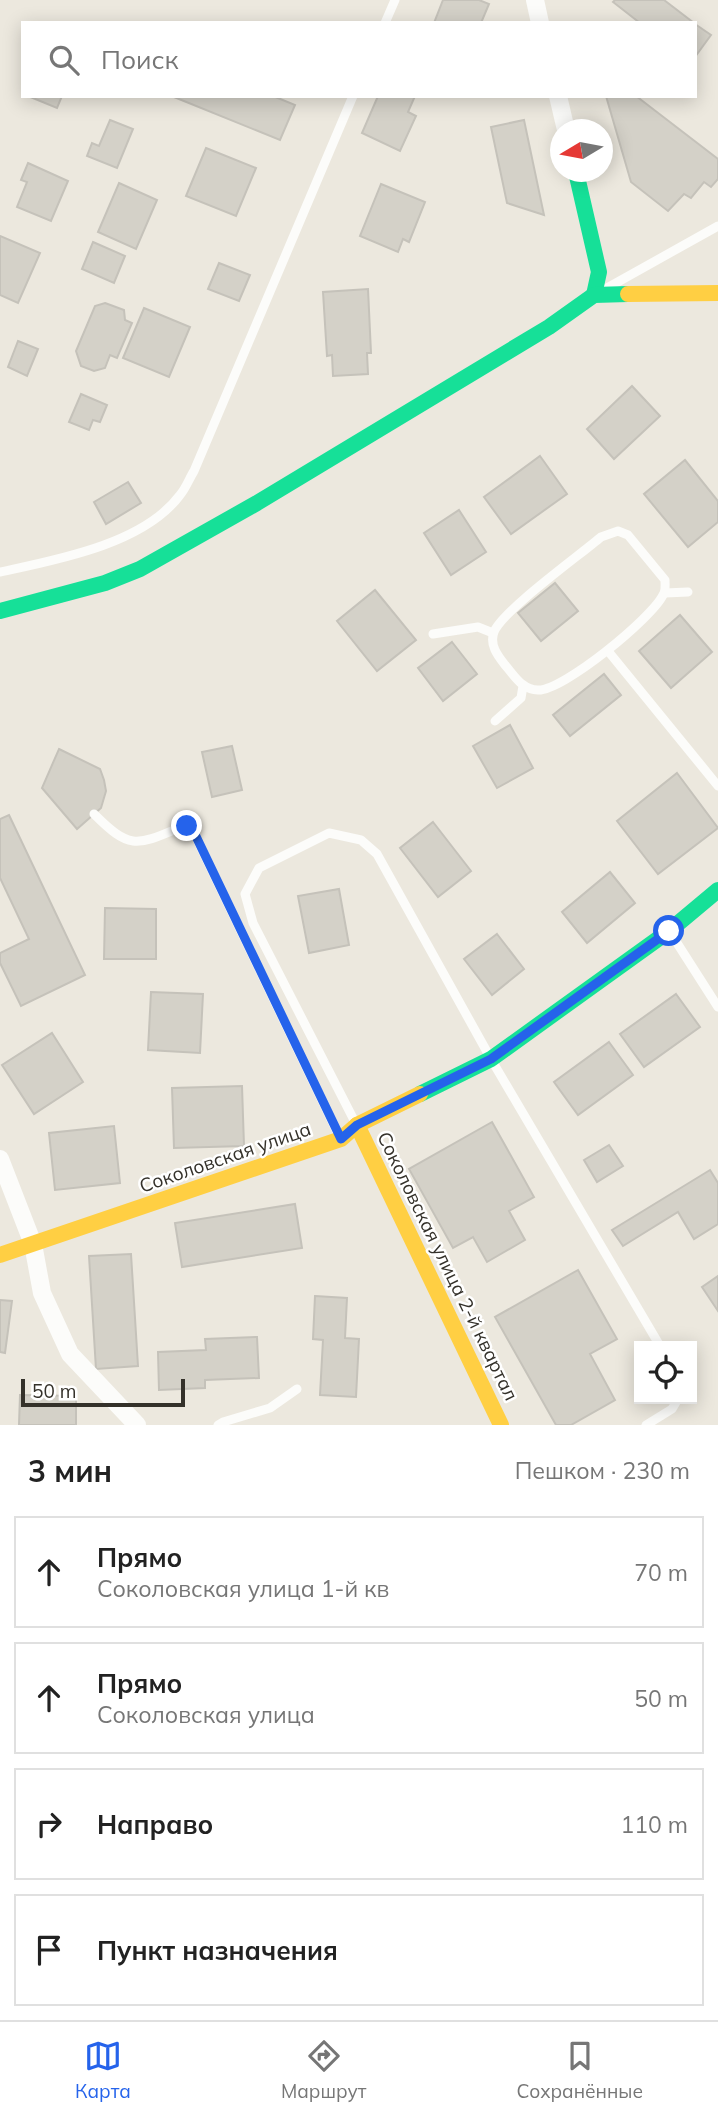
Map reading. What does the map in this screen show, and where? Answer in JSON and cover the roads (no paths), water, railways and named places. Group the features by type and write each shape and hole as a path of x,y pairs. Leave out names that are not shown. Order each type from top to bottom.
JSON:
{"street":[{"path":"535,0 540,21"},
{"path":"558,98 563,119"},
{"path":"578,182 599,272 594,295"},
{"path":"0,611 105,583 140,569 281,489 537,334 594,295 718,293"},
{"name":"Соколовская улица","path":"0,1255 341,1139 357,1125 491,1059 669,931 718,890"},
{"name":"Соколовская улица 2-й квартал","path":"357,1125 500,1425"},
{"path":"0,1159 33,1244 42,1293 70,1354 137,1425"}],"lane":[{"path":"386,21 395,0"},
{"path":"0,572 75,556 102,546 163,512 180,495 194,471 353,98"},
{"path":"594,295 718,226"},
{"path":"618,531 628,535 666,580 665,593 658,604 608,651 556,685 537,690 523,686 494,652 493,633 505,615 601,537 618,531"},
{"path":"665,593 688,592"},
{"path":"433,634 478,627 493,633"},
{"path":"608,651 718,786"},
{"path":"495,721 521,698 523,686"},
{"path":"94,814 114,834 136,843 181,827 192,828 341,1139"},
{"path":"357,1125 253,923 246,894 259,868 329,832 361,840 377,854 491,1059 657,1341"},
{"path":"669,931 718,1007"},
{"path":"218,1425 270,1408 297,1389"},
{"path":"646,1425 672,1409 675,1404"}]}
